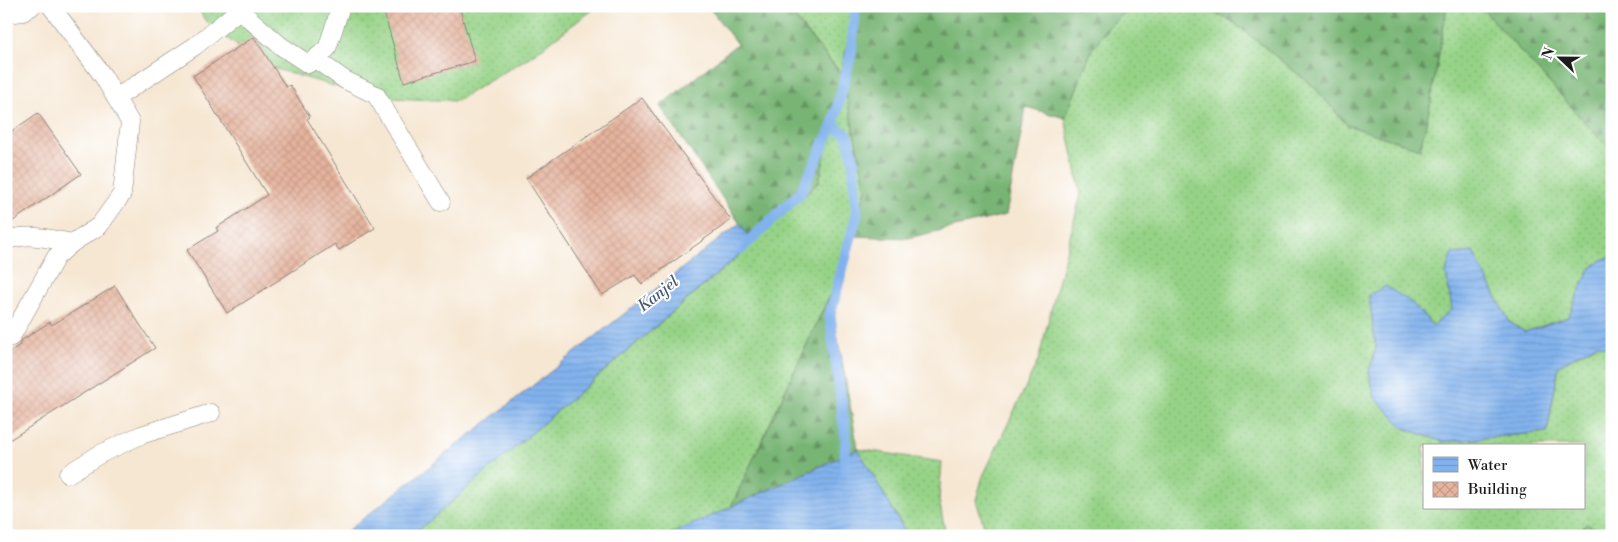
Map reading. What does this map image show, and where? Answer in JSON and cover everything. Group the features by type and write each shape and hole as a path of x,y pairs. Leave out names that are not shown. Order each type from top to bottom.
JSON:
{"lane":[{"path":"6,14 23,12 32,6"},
{"path":"11,337 56,257 72,243 99,226 122,194 130,122 103,76 51,6"},
{"path":"116,98 194,46 242,8 281,46 308,64 328,49 341,6"},
{"path":"314,59 345,80 376,95 441,202"},
{"path":"6,241 15,237 46,238 72,243"},
{"path":"68,474 100,454 140,435 210,413"}],"green space":[{"path":"198,6 598,6 531,56 456,101 371,97 259,64 204,19"},
{"path":"708,6 785,6 841,74 855,6 1134,6 1111,24 1092,49 1065,118 1026,107 1006,215 908,238 853,236 866,189 842,76 819,182 753,243 660,106 737,44"},
{"path":"785,6 855,6 842,74"},
{"path":"1134,6 1199,6 1232,21 1314,87 1347,125 1420,149 1430,106 1447,6 1480,6 1600,139 1612,148 1612,256 1602,260 1589,270 1568,317 1525,332 1510,323 1473,252 1446,273 1452,309 1433,326 1412,303 1369,295 1376,348 1369,372 1375,398 1404,428 1444,442 1547,432 1559,365 1598,344 1612,349 1612,536 1586,524 1576,536 987,536 976,500 983,476 1038,361 1081,194 1065,118 1092,49 1111,24"},
{"path":"1199,6 1447,6 1430,106 1420,149 1347,125 1314,87 1232,21"},
{"path":"1480,6 1612,6 1612,148 1600,139"},
{"path":"842,74 866,189 847,258 731,507 667,536 411,536 762,236 819,182"},
{"path":"830,295 858,449 731,507"},
{"path":"858,449 942,462 939,500 946,536 908,536"},
{"path":"1586,524 1612,536 1576,536"}],"water":[{"path":"740,223 753,243 412,536 341,536"},
{"path":"1473,252 1510,323 1525,332 1568,317 1589,270 1602,260 1612,256 1612,349 1597,344 1559,365 1547,432 1444,442 1404,428 1375,398 1369,372 1376,348 1369,295 1386,286 1412,303 1433,326 1452,309 1446,273 1451,254"},
{"path":"858,449 908,536 667,536"}],"building":[{"path":"382,6 459,6 475,61 404,82"},
{"path":"254,37 286,87 290,85 310,117 307,119 375,228 339,250 335,244 227,313 187,250 218,231 216,228 267,195 193,76"},
{"path":"642,98 731,220 642,284 635,275 602,295 526,178"},
{"path":"38,113 81,174 6,226 6,135"},
{"path":"115,286 155,348 6,442 6,354 20,345 19,343 22,340 50,322 52,325"}],"waterway":[{"name":"Kanjel","path":"741,249 801,192 833,125 851,54 856,6"},
{"path":"833,125 847,135 853,157 857,214 830,315 846,439 844,470"}]}
